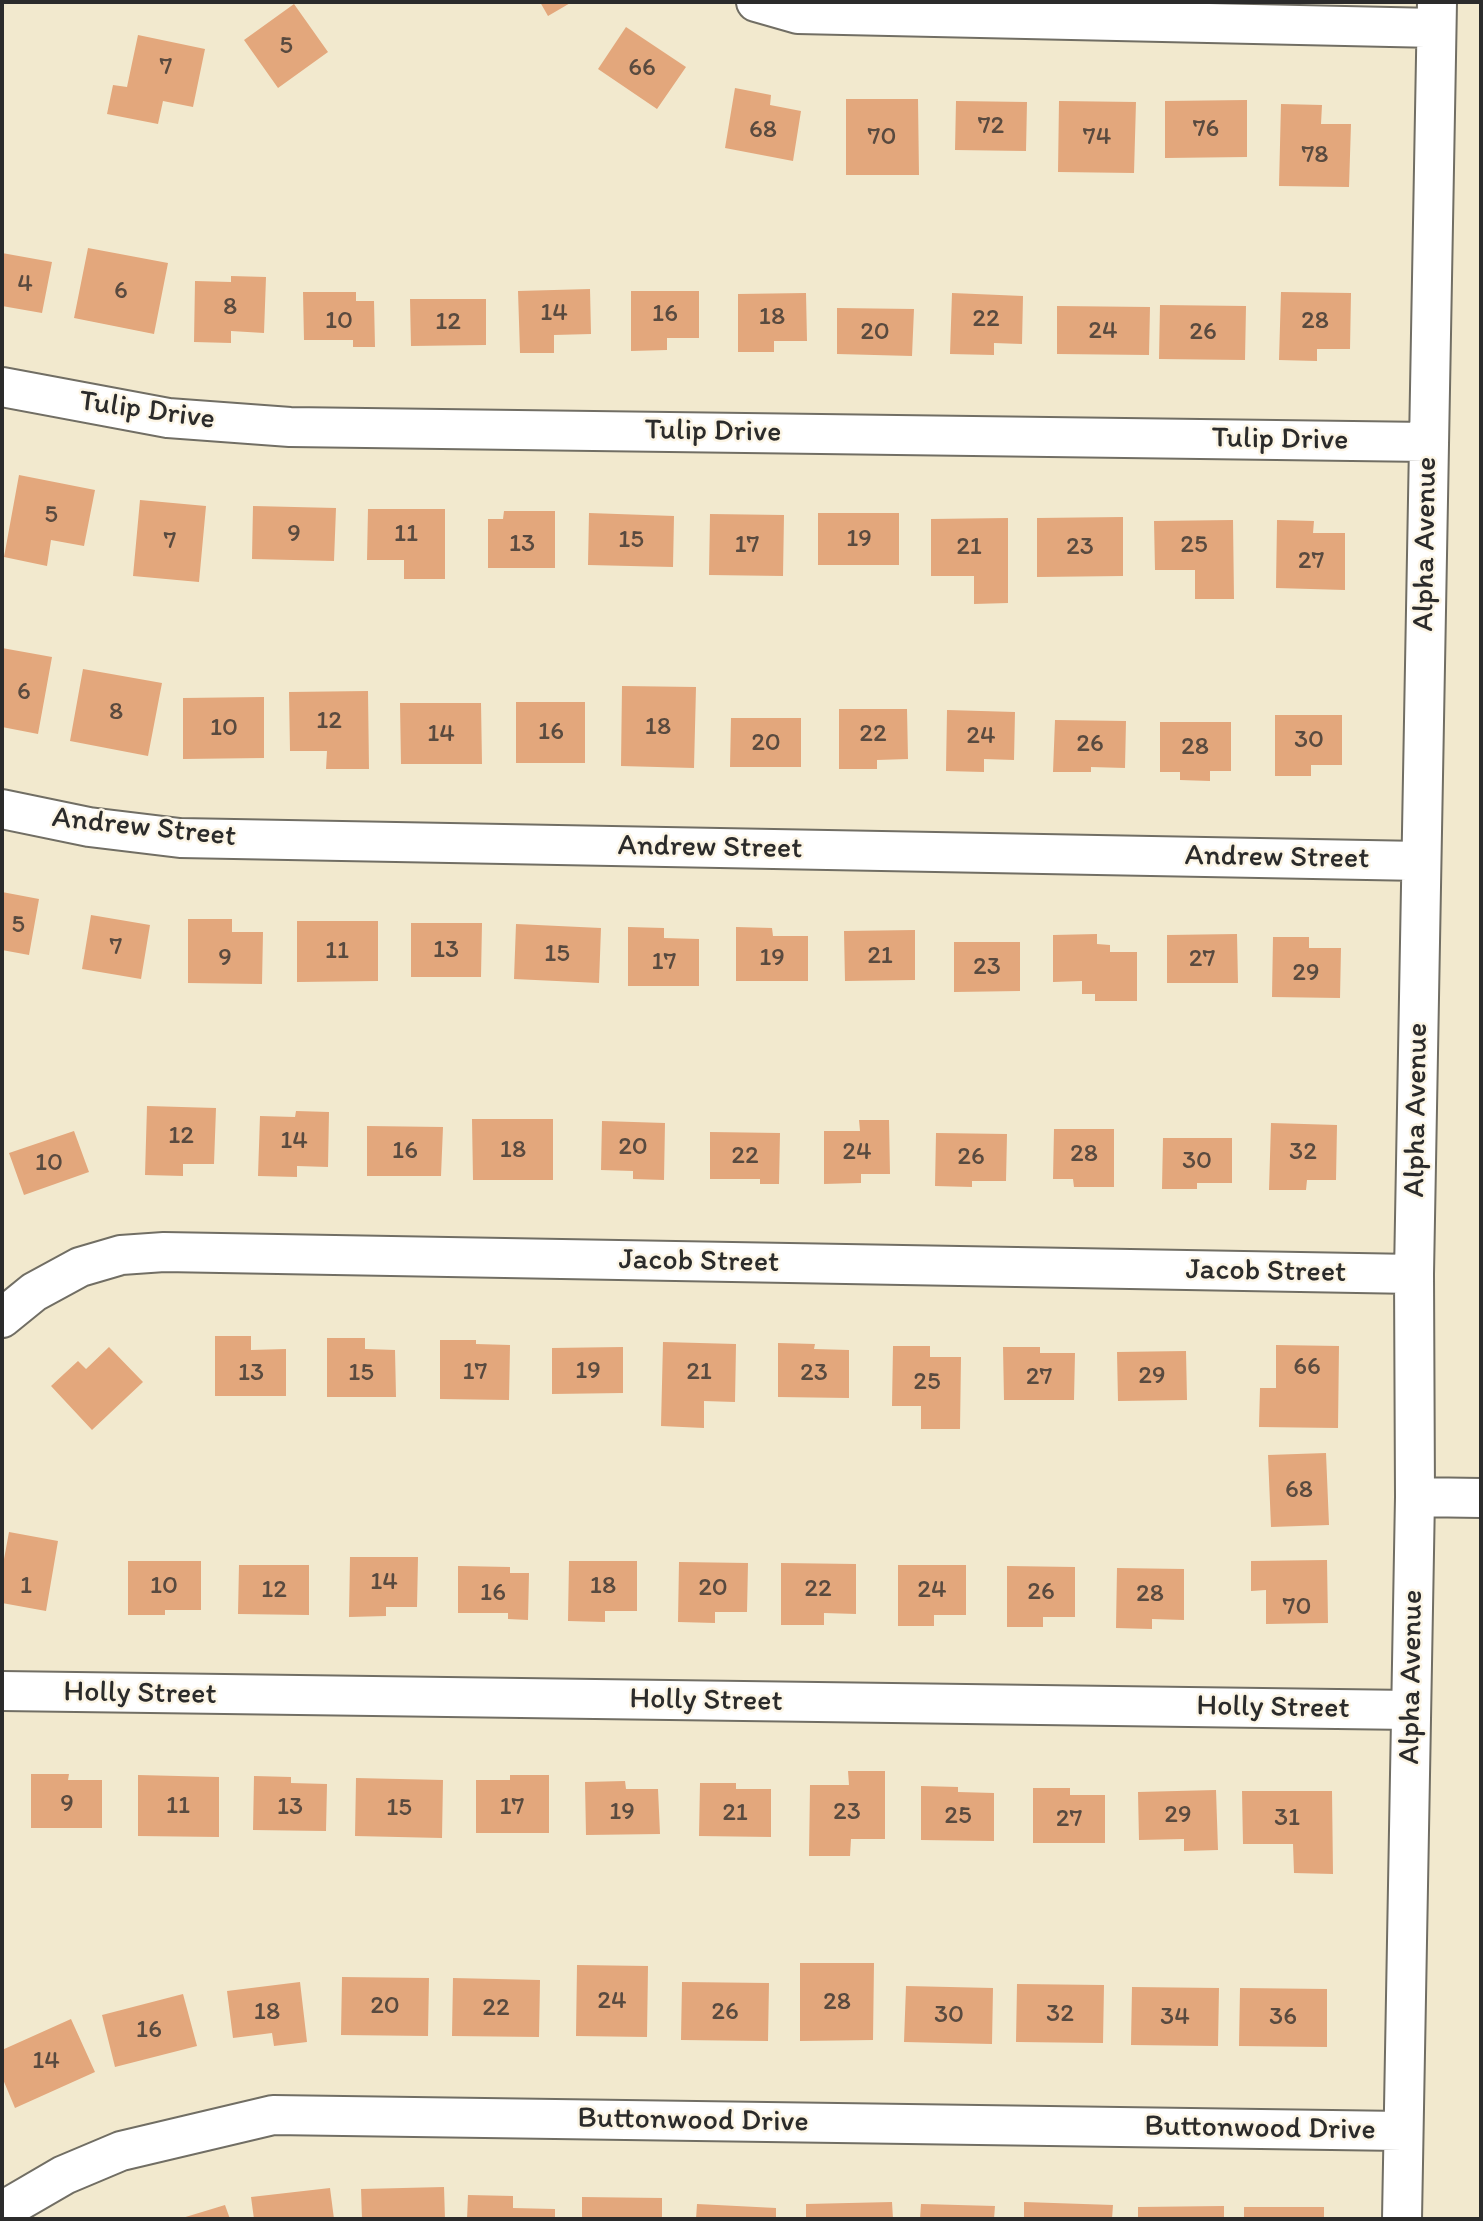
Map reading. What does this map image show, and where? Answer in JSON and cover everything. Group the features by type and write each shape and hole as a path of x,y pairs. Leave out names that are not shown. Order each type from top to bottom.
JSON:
{"street":[{"path":"756,2 798,15 1437,15"},
{"name":"Alpha Avenue","path":"1402,2219 1415,1497 1415,1274 1421,861 1437,15"},
{"name":"Tulip Drive","path":"2,387 168,418 289,427 1428,442"},
{"name":"Andrew Street","path":"2,810 89,827 180,838 1421,861"},
{"name":"Jacob Street","path":"2,1318 34,1292 80,1266 121,1255 164,1252 1415,1274"},
{"path":"1415,1497 1481,1498"},
{"name":"Holly Street","path":"2,1691 1411,1710"},
{"name":"Buttonwood Drive","path":"2,2211 64,2175 121,2151 272,2115 1402,2131"}],"building":[{"path":"540,2 572,2 548,16"},
{"path":"294,4 328,52 278,88 244,40"},
{"path":"626,27 686,67 657,109 598,69"},
{"path":"138,35 205,49 193,107 163,101 158,124 107,114 113,85 127,87"},
{"path":"735,88 771,95 770,105 801,111 793,161 725,148"},
{"path":"846,99 918,99 919,175 846,175"},
{"path":"1247,100 1247,157 1165,158 1165,101"},
{"path":"956,101 1027,102 1026,151 955,150"},
{"path":"1059,101 1136,102 1134,173 1058,172"},
{"path":"1281,104 1322,105 1321,124 1351,124 1349,187 1279,186"},
{"path":"88,248 168,263 154,334 74,318"},
{"path":"2,253 52,262 42,313 2,306"},
{"path":"231,276 266,277 264,333 231,331 231,343 194,342 195,281 231,282"},
{"path":"590,289 591,334 554,335 554,353 520,353 518,291"},
{"path":"631,291 699,291 699,338 667,338 667,350 631,351"},
{"path":"303,292 356,292 356,301 374,301 375,347 353,347 353,340 304,340"},
{"path":"1281,292 1351,293 1350,349 1317,349 1317,361 1279,360"},
{"path":"806,293 807,341 774,341 774,352 738,352 738,294"},
{"path":"952,293 1023,296 1022,344 994,343 994,355 950,354"},
{"path":"410,299 486,299 486,345 411,346"},
{"path":"1160,305 1246,306 1245,360 1159,359"},
{"path":"1057,306 1150,307 1149,355 1057,354"},
{"path":"837,308 914,309 912,356 837,354"},
{"path":"19,475 95,490 84,546 51,540 47,566 4,557"},
{"path":"140,500 206,506 199,582 133,576"},
{"path":"253,506 336,508 334,561 252,559"},
{"path":"368,509 445,509 445,579 404,579 404,560 367,560"},
{"path":"504,511 555,511 555,568 488,568 488,519 503,519"},
{"path":"589,513 674,516 673,567 588,565"},
{"path":"818,513 899,513 899,565 818,565"},
{"path":"710,514 784,515 783,576 709,575"},
{"path":"1123,517 1123,576 1037,577 1037,518"},
{"path":"1008,518 1008,603 974,604 974,576 931,576 931,519"},
{"path":"1233,520 1234,599 1195,599 1195,570 1155,570 1154,521"},
{"path":"1277,520 1314,521 1313,533 1345,533 1345,590 1276,588"},
{"path":"2,648 52,657 38,734 2,727"},
{"path":"83,669 162,683 148,756 70,741"},
{"path":"622,686 696,687 694,768 621,766"},
{"path":"368,691 369,769 326,769 327,751 290,751 289,692"},
{"path":"264,697 264,758 183,759 183,698"},
{"path":"516,702 585,702 585,763 516,763"},
{"path":"400,703 481,703 482,764 401,764"},
{"path":"839,709 907,709 908,759 877,760 877,769 839,769"},
{"path":"947,710 1015,712 1014,760 984,759 984,772 946,771"},
{"path":"1275,715 1342,715 1342,765 1311,765 1311,776 1275,776"},
{"path":"731,718 801,718 801,767 730,767"},
{"path":"1055,720 1126,721 1125,768 1091,767 1091,772 1053,772"},
{"path":"1160,722 1231,722 1231,771 1210,771 1210,781 1180,780 1180,772 1160,772"},
{"path":"2,892 39,899 29,955 2,950"},
{"path":"91,915 150,925 141,979 82,969"},
{"path":"188,919 232,919 232,932 263,932 262,984 188,983"},
{"path":"297,921 378,921 378,981 297,982"},
{"path":"411,923 482,923 481,977 411,977"},
{"path":"516,924 601,928 599,983 514,979"},
{"path":"628,927 664,928 664,938 699,939 699,986 628,986"},
{"path":"736,927 772,928 773,936 808,936 808,981 736,981"},
{"path":"915,930 915,980 845,981 844,931"},
{"path":"1097,934 1097,944 1110,945 1110,952 1137,952 1137,1001 1095,1001 1095,994 1082,994 1082,981 1053,982 1053,935"},
{"path":"1237,934 1238,983 1167,983 1167,935"},
{"path":"1273,937 1309,937 1309,948 1341,948 1340,998 1272,997"},
{"path":"954,942 1020,942 1020,991 954,992"},
{"path":"147,1106 216,1108 214,1164 183,1164 183,1176 145,1175"},
{"path":"296,1111 329,1112 328,1167 297,1166 297,1177 258,1176 260,1116 295,1117"},
{"path":"472,1119 553,1119 553,1180 473,1180"},
{"path":"859,1120 889,1120 890,1174 861,1174 861,1183 824,1184 824,1131 860,1131"},
{"path":"602,1121 665,1123 664,1180 633,1179 633,1171 601,1170"},
{"path":"1271,1123 1337,1125 1336,1180 1307,1180 1306,1190 1269,1190"},
{"path":"367,1126 443,1127 441,1176 367,1176"},
{"path":"1054,1129 1114,1129 1114,1187 1074,1187 1073,1179 1053,1179"},
{"path":"74,1131 89,1172 24,1195 9,1153"},
{"path":"710,1132 780,1133 779,1184 760,1184 760,1179 710,1179"},
{"path":"936,1133 1007,1134 1006,1181 972,1181 972,1187 935,1186"},
{"path":"1163,1138 1232,1138 1232,1183 1197,1183 1197,1189 1162,1189"},
{"path":"215,1336 251,1336 251,1350 286,1349 286,1396 215,1396"},
{"path":"327,1338 365,1338 365,1349 395,1350 396,1397 327,1397"},
{"path":"440,1340 476,1340 476,1344 510,1345 509,1400 440,1399"},
{"path":"663,1342 736,1344 735,1402 704,1401 704,1428 661,1426"},
{"path":"778,1343 815,1344 814,1349 849,1350 849,1398 778,1397"},
{"path":"1276,1345 1339,1346 1338,1428 1259,1427 1260,1388 1276,1388"},
{"path":"893,1346 930,1346 930,1357 961,1357 960,1429 921,1429 921,1406 892,1406"},
{"path":"109,1347 143,1382 92,1430 51,1386 78,1361 86,1369"},
{"path":"623,1347 623,1393 552,1394 552,1348"},
{"path":"1003,1347 1040,1347 1040,1353 1075,1353 1074,1400 1004,1400"},
{"path":"1186,1351 1187,1400 1118,1401 1117,1352"},
{"path":"1326,1453 1329,1525 1271,1527 1268,1455"},
{"path":"9,1532 58,1541 46,1611 2,1603 2,1570"},
{"path":"350,1557 418,1557 417,1607 386,1607 386,1616 349,1617"},
{"path":"1327,1560 1328,1623 1266,1624 1266,1590 1251,1591 1251,1561"},
{"path":"128,1561 201,1561 201,1610 165,1610 165,1615 128,1615"},
{"path":"569,1561 637,1561 637,1611 605,1611 605,1622 568,1621"},
{"path":"679,1562 748,1563 747,1612 715,1612 715,1623 678,1622"},
{"path":"781,1563 856,1564 856,1614 824,1613 824,1625 781,1625"},
{"path":"239,1565 309,1565 309,1615 238,1614"},
{"path":"898,1565 966,1565 966,1615 934,1615 934,1626 898,1626"},
{"path":"458,1566 510,1567 510,1573 529,1573 528,1620 508,1619 508,1613 458,1613"},
{"path":"1007,1566 1075,1567 1075,1617 1043,1617 1043,1627 1007,1627"},
{"path":"1117,1568 1184,1569 1184,1620 1152,1619 1152,1629 1116,1628"},
{"path":"848,1771 885,1771 885,1839 851,1839 850,1856 809,1856 810,1785 849,1785"},
{"path":"31,1774 69,1774 68,1780 102,1780 102,1828 31,1828"},
{"path":"138,1775 219,1777 219,1837 138,1836"},
{"path":"510,1775 549,1775 549,1833 476,1833 476,1780 510,1780"},
{"path":"254,1776 291,1777 291,1783 327,1784 326,1831 253,1830"},
{"path":"356,1778 443,1780 442,1838 355,1836"},
{"path":"625,1781 626,1789 658,1789 660,1834 586,1835 585,1782"},
{"path":"700,1783 736,1783 736,1789 771,1789 771,1837 699,1836"},
{"path":"921,1786 958,1787 958,1792 994,1793 994,1841 921,1840"},
{"path":"1033,1788 1070,1788 1070,1795 1105,1795 1105,1843 1033,1843"},
{"path":"1216,1790 1218,1850 1184,1851 1184,1839 1139,1840 1138,1792"},
{"path":"1242,1791 1332,1791 1333,1874 1294,1873 1293,1844 1243,1844"},
{"path":"800,1963 874,1963 873,2040 800,2041"},
{"path":"577,1965 648,1966 647,2037 576,2036"},
{"path":"342,1977 429,1978 428,2036 341,2035"},
{"path":"453,1978 540,1980 539,2037 452,2036"},
{"path":"300,1982 307,2042 274,2046 272,2033 233,2038 227,1991"},
{"path":"682,1982 769,1983 768,2041 681,2040"},
{"path":"1017,1984 1104,1985 1103,2043 1016,2042"},
{"path":"906,1986 993,1988 992,2044 904,2042"},
{"path":"1132,1987 1219,1988 1218,2046 1131,2045"},
{"path":"1240,1988 1327,1989 1327,2047 1239,2046"},
{"path":"183,1994 197,2046 115,2067 102,2015"},
{"path":"71,2019 95,2072 15,2108 2,2077 2,2050"},
{"path":"444,2187 445,2219 362,2219 361,2189"},
{"path":"330,2188 334,2219 254,2219 251,2197"},
{"path":"468,2195 513,2196 513,2208 555,2209 555,2219 467,2219"},
{"path":"582,2197 662,2198 662,2219 582,2219"},
{"path":"892,2202 893,2219 806,2219 806,2204"},
{"path":"1024,2202 1113,2205 1112,2219 1024,2219"},
{"path":"697,2204 776,2208 776,2219 696,2219"},
{"path":"921,2204 995,2206 994,2219 920,2219"},
{"path":"225,2205 230,2219 179,2219"},
{"path":"1224,2206 1224,2219 1138,2219 1138,2207"},
{"path":"1244,2207 1324,2207 1324,2219 1244,2219"}]}
